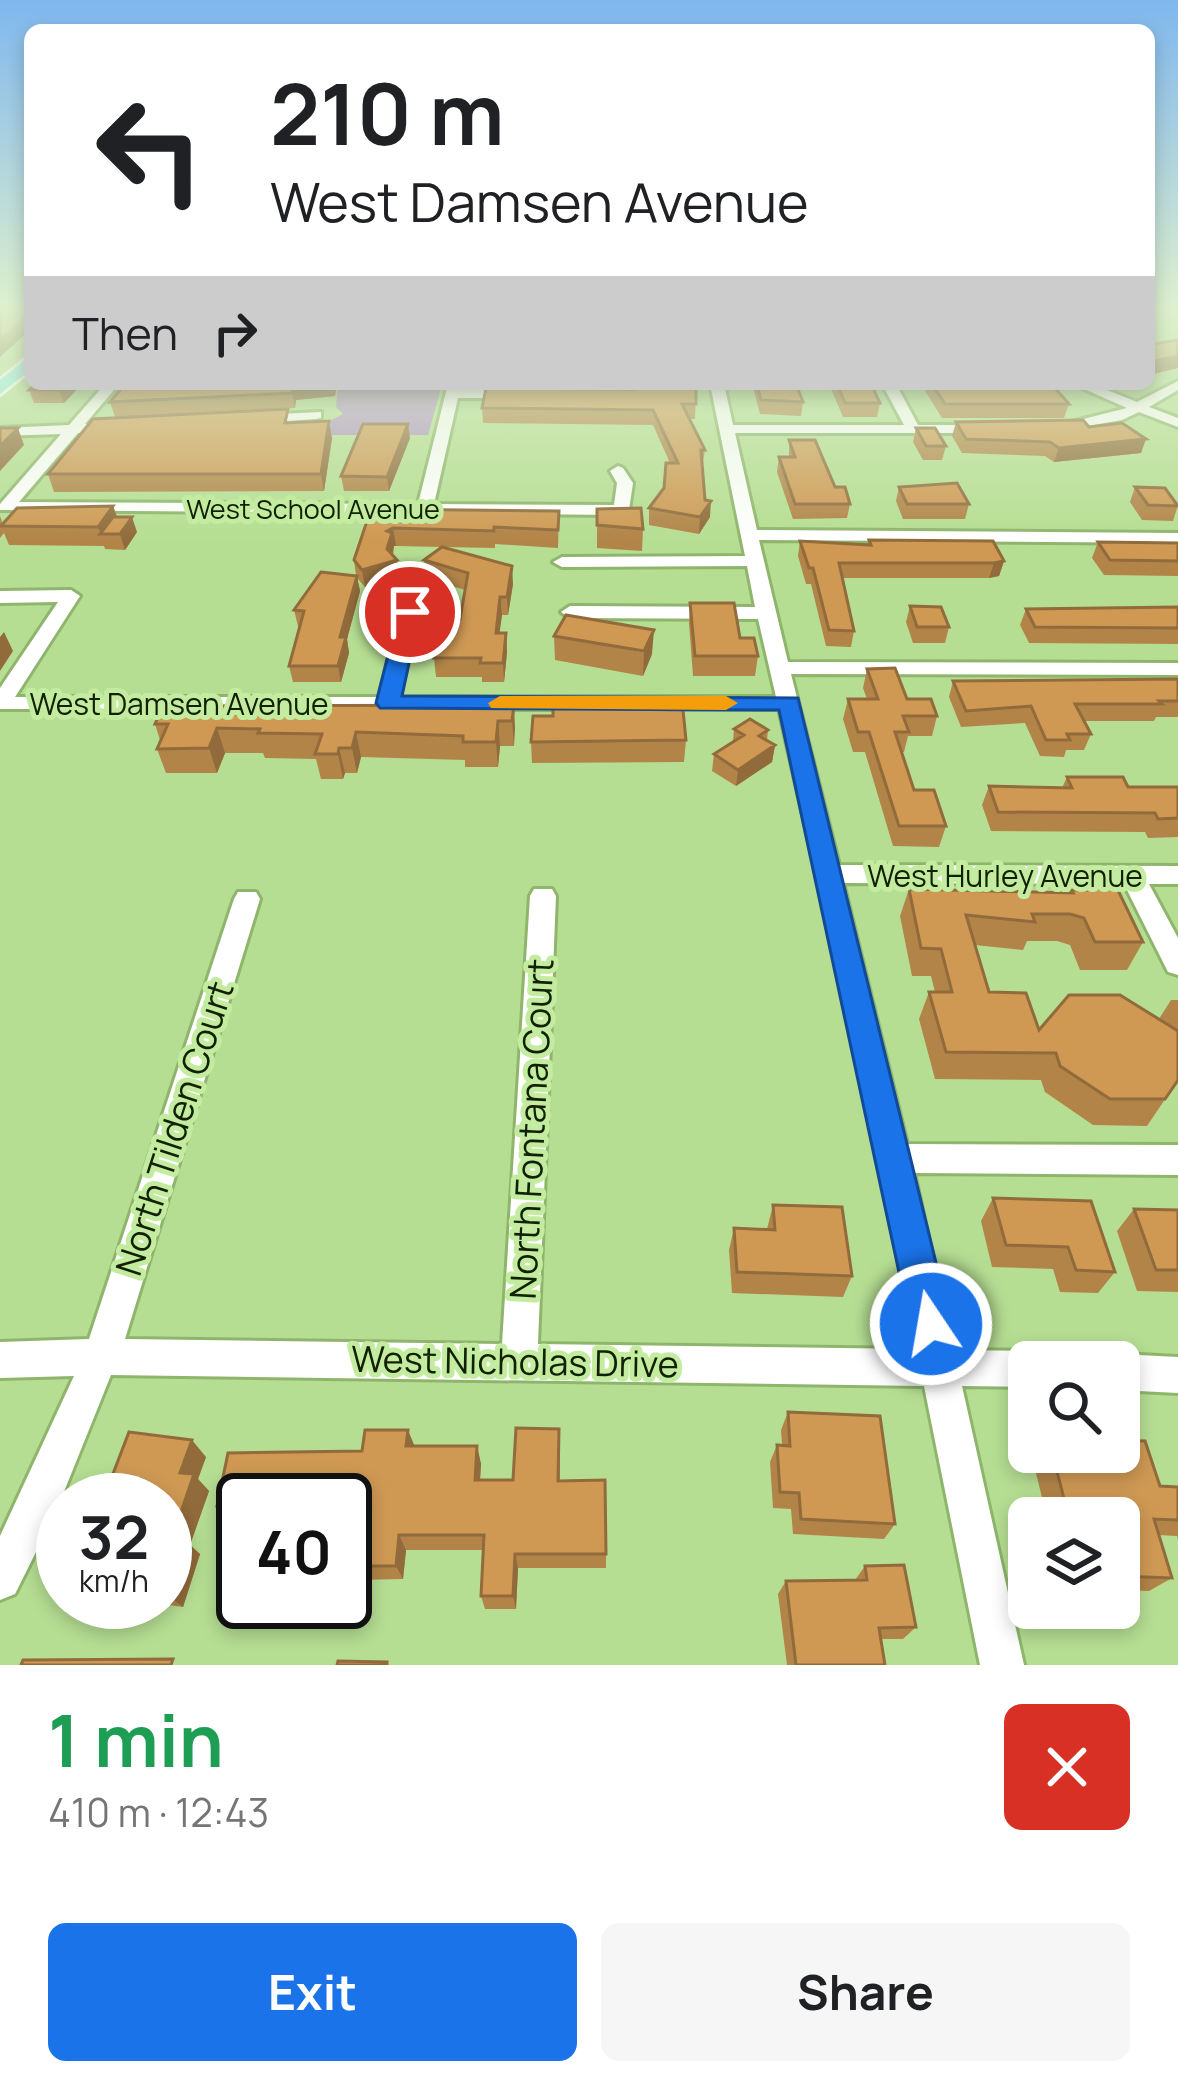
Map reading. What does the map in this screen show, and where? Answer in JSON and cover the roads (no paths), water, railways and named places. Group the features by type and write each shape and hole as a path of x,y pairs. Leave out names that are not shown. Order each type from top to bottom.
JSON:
{"street":[{"path":"1042,429 1100,422 1140,409 1178,386"},
{"path":"74,427 107,390"},
{"path":"425,508 454,390"},
{"path":"472,390 543,394"},
{"path":"718,390 766,613 783,668 896,1158 1002,1665"},
{"path":"892,390 914,429"},
{"path":"1094,390 1178,423"},
{"path":"249,419 316,415"},
{"path":"0,427 137,426"},
{"name":"West School Avenue","path":"74,427 6,507 621,510 625,483 618,472"},
{"path":"727,428 1005,429"},
{"path":"562,562 752,548 1178,538"},
{"path":"0,597 71,596 0,703"},
{"path":"388,703 410,612"},
{"path":"570,612 766,613"},
{"path":"783,668 1178,669"},
{"name":"West Damsen Avenue","path":"0,703 790,703"},
{"name":"West Hurley Avenue","path":"832,874 1178,875"},
{"path":"1132,875 1178,964"},
{"name":"North Fontana Court","path":"519,1362 543,896"},
{"name":"North Tilden Court","path":"0,1579 41,1505 100,1357 247,899"},
{"path":"896,1158 1178,1160"},
{"name":"West Nicholas Drive","path":"0,1360 100,1357 1008,1368"},
{"path":"1140,1373 1178,1375"}]}
